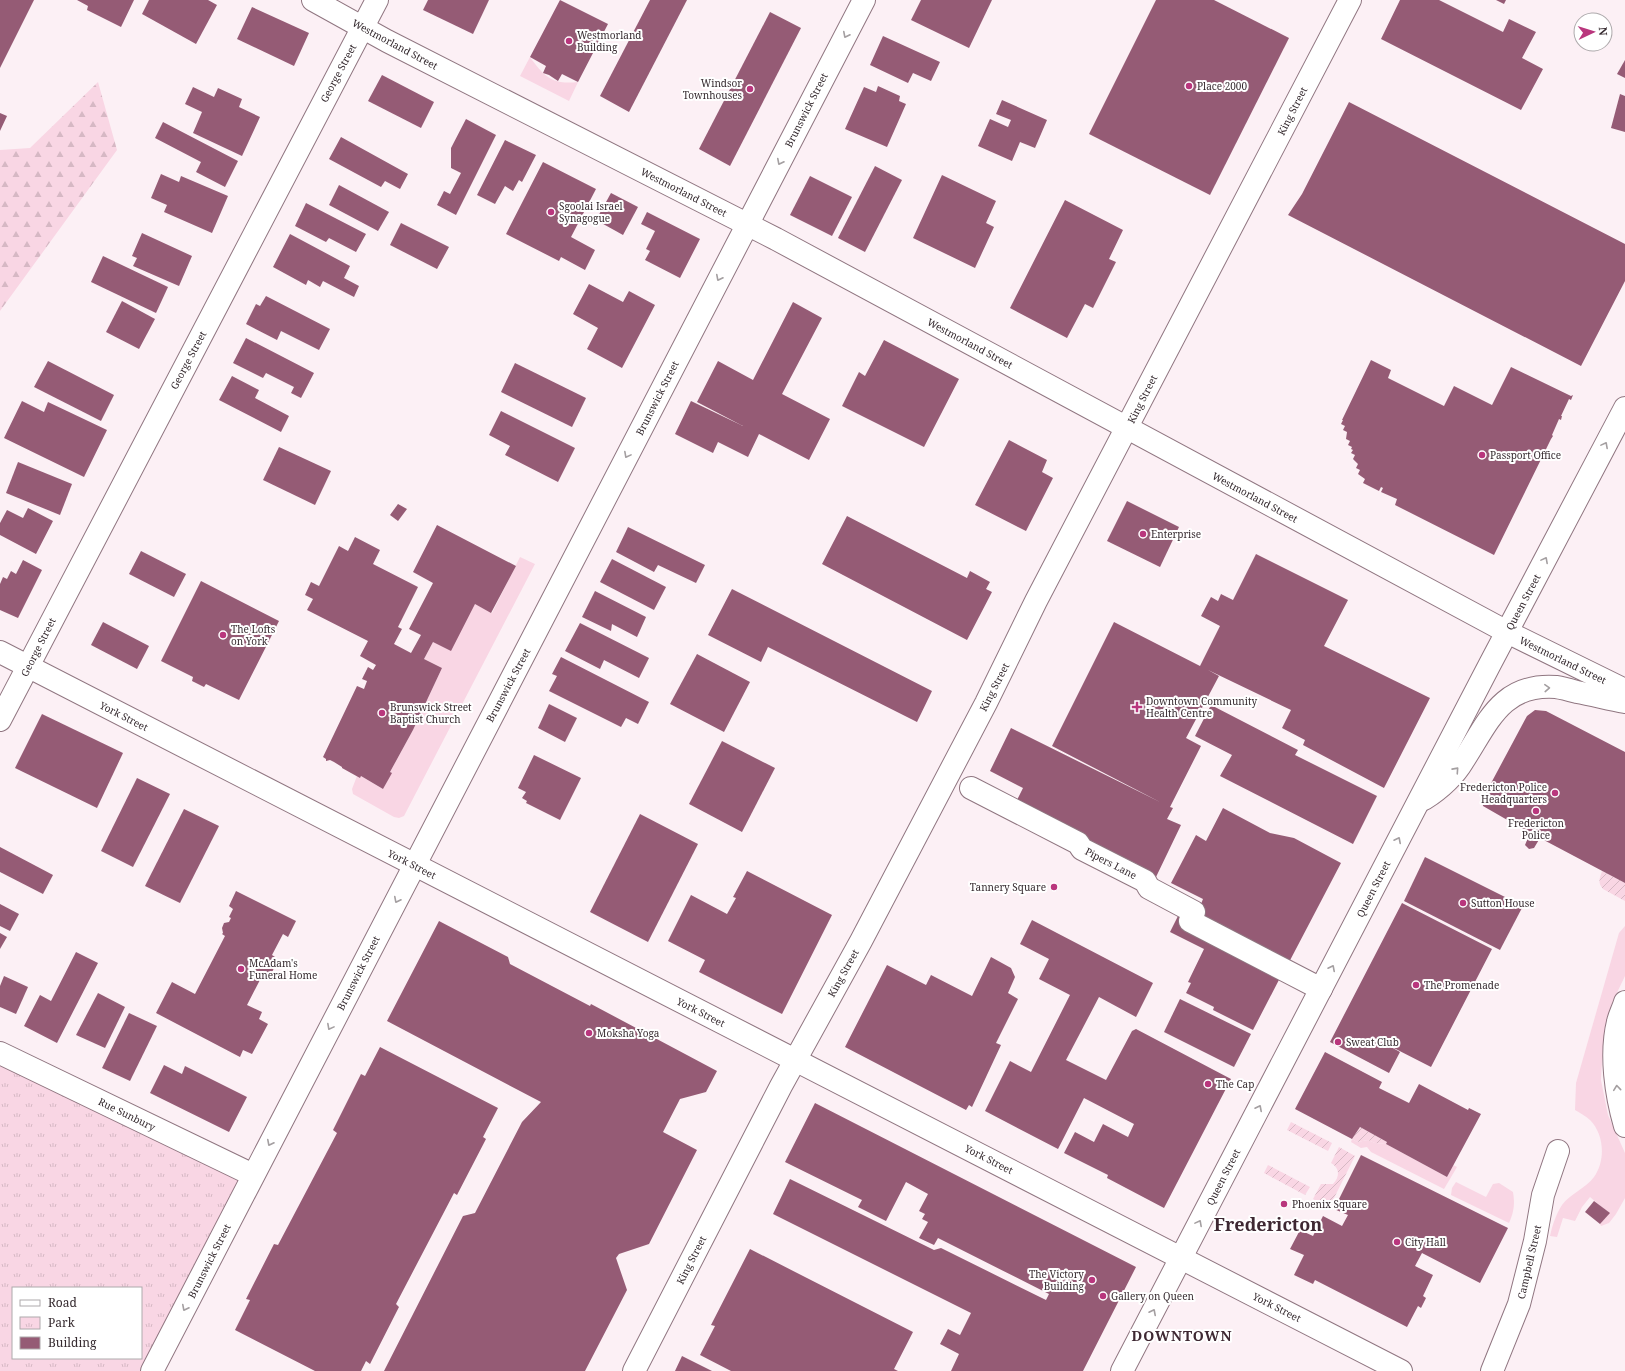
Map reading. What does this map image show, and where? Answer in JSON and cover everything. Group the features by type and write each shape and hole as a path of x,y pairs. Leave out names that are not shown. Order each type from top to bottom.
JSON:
{"main road":[{"name":"Westmorland Street","path":"313,0 401,48 748,224 1507,632 1625,690"},
{"name":"George Street","path":"0,720 377,0"},
{"name":"Brunswick Street","path":"152,1371 864,0"},
{"name":"King Street","path":"634,1371 795,1060 863,936 986,703 1036,601 1350,0"},
{"name":"Queen Street","path":"1122,1371 1625,408"},
{"name":"York Street","path":"0,652 1401,1371"},
{"path":"1417,804 1436,791 1463,763 1478,736 1500,705 1514,694 1534,689 1556,687 1625,702"},
{"name":"Pipers Lane","path":"971,788 1078,843 1082,849 1145,881 1149,888 1194,912 1190,921 1321,989"},
{"path":"1625,1002 1618,1023 1614,1058 1617,1092 1625,1126"},
{"name":"Rue Sunbury","path":"0,1053 253,1175"},
{"name":"Campbell Street","path":"1492,1371 1519,1304 1535,1241 1543,1195 1558,1150"}],"green space":[{"path":"530,57 540,70 550,78 556,81 569,83 578,82 569,101 520,76"},
{"path":"98,82 117,150 0,311 0,150 30,148"},
{"path":"520,557 535,564 404,816 399,818 394,817 353,794 352,789 357,776 360,778 361,776 383,789 442,668 424,659 433,642 475,604 492,613"},
{"path":"1602,871 1625,883 1625,901 1601,887 1600,878"},
{"path":"1625,926 1625,976 1613,1001 1603,1044 1601,1080 1608,1115 1625,1153 1625,1198 1609,1223 1601,1226 1600,1224 1609,1213 1590,1197 1582,1207 1575,1221 1563,1218 1557,1237 1550,1236 1554,1220 1562,1205 1591,1181 1598,1170 1602,1155 1601,1140 1595,1126 1585,1116 1575,1110 1576,1083 1619,933"},
{"path":"0,1053 253,1175 152,1371 0,1371"},
{"path":"1291,1122 1332,1143 1328,1151 1287,1130"},
{"path":"1360,1127 1387,1142 1386,1144 1375,1143 1368,1140 1357,1142 1352,1139"},
{"path":"1352,1139 1357,1142 1368,1140 1375,1143 1386,1144 1447,1177 1453,1165 1457,1167 1444,1189 1371,1152 1367,1147 1361,1148 1351,1142"},
{"path":"1339,1147 1355,1156 1329,1208 1313,1199 1321,1184 1333,1184 1338,1176 1336,1167 1331,1163"},
{"path":"1268,1165 1310,1187 1305,1195 1264,1173"},
{"path":"1456,1182 1486,1197 1493,1184 1499,1183 1513,1192 1514,1208 1509,1223 1451,1195 1452,1188"}],"building":[{"path":"0,0 34,0 0,68"},
{"path":"77,0 134,0 121,27 87,10 88,6"},
{"path":"149,0 208,0 217,5 196,44 142,14"},
{"path":"428,0 489,0 473,34 423,10"},
{"name":"Westmorland Building","path":"560,0 608,24 578,82 562,74 558,81 543,73 546,66 530,57"},
{"path":"650,0 687,0 629,112 600,96"},
{"path":"921,0 992,0 969,48 911,20"},
{"name":"Place 2000","path":"1156,0 1214,0 1289,38 1210,195 1089,134"},
{"path":"1400,0 1439,0 1503,32 1509,19 1536,32 1522,58 1543,69 1521,110 1381,39"},
{"path":"1496,0 1506,0 1504,4"},
{"path":"252,7 309,33 294,66 237,39"},
{"name":"Windsor Townhouses","path":"770,12 801,28 730,166 699,149"},
{"path":"883,36 940,62 931,81 913,73 908,83 870,65"},
{"path":"1625,60 1625,78 1617,74"},
{"path":"382,75 434,102 421,128 368,101"},
{"path":"878,86 900,96 899,101 906,104 887,147 845,129 864,87 876,92"},
{"path":"193,87 214,97 218,88 242,99 239,107 260,117 242,156 193,133 202,112 185,104"},
{"path":"1620,94 1625,96 1625,132 1611,128"},
{"path":"1002,100 1047,120 1035,148 1020,142 1012,161 978,146 990,119 1008,127 1011,120 996,114"},
{"path":"1349,102 1625,244 1625,281 1581,366 1288,215 1302,194"},
{"path":"0,113 7,116 0,131"},
{"path":"466,119 496,135 456,215 437,205 444,191 450,194 461,173 451,168 451,148"},
{"path":"163,122 238,161 225,187 196,172 201,162 155,138"},
{"path":"341,137 408,174 400,189 385,181 381,187 329,159"},
{"path":"505,140 536,155 522,182 519,180 513,191 505,186 495,204 477,195"},
{"name":"Sgoolai Israel Synagogue","path":"543,162 596,189 571,237 595,250 585,270 561,257 559,261 506,234"},
{"path":"875,166 902,180 865,252 838,238"},
{"path":"161,174 179,182 181,176 228,196 212,233 164,212 167,205 151,198"},
{"path":"942,175 996,201 986,223 994,227 975,268 913,238"},
{"path":"810,176 852,197 832,236 790,215"},
{"path":"339,185 389,212 378,231 329,205"},
{"path":"611,193 638,207 623,235 596,220"},
{"path":"1065,200 1123,230 1109,259 1116,262 1093,308 1085,304 1067,338 1010,308"},
{"path":"306,203 366,234 356,252 329,238 326,242 295,226"},
{"path":"647,212 700,239 680,278 645,260 650,251 646,249 655,231 641,224"},
{"path":"401,223 449,247 437,269 390,245"},
{"path":"142,233 192,256 179,286 133,266 137,258 132,256"},
{"path":"290,234 350,266 344,278 359,286 354,297 323,281 320,287 308,280 306,285 273,267"},
{"path":"103,256 168,287 156,313 91,282"},
{"path":"589,284 623,302 629,291 655,305 622,368 587,349 598,328 573,314"},
{"path":"266,296 330,329 319,350 281,331 277,340 246,324 256,304 260,306"},
{"path":"122,301 155,319 139,349 106,332"},
{"path":"793,302 822,318 782,394 830,419 809,460 759,434 748,457 718,442 713,453 675,434 691,401 743,426 697,402 718,361 753,380"},
{"path":"246,338 314,373 301,398 291,393 294,387 266,373 263,378 233,363"},
{"path":"884,340 959,379 924,447 842,406 859,372 865,376"},
{"path":"1371,360 1391,370 1388,378 1444,406 1454,386 1492,405 1511,367 1571,396 1573,395 1571,400 1569,399 1561,416 1561,420 1559,419 1552,435 1553,436 1494,555 1395,505 1397,499 1381,492 1383,488 1381,487 1379,491 1363,483 1365,479 1358,474 1360,470 1356,468 1358,464 1353,459 1355,455 1351,453 1353,450 1351,449 1352,447 1348,445 1350,441 1346,439 1347,432 1343,430 1345,426 1341,424"},
{"path":"48,361 114,395 101,421 34,387"},
{"path":"515,363 586,398 572,427 501,392"},
{"path":"232,376 259,390 255,398 289,416 281,432 219,400"},
{"path":"22,401 44,412 48,402 107,430 84,477 4,438"},
{"path":"501,411 575,448 558,482 505,455 510,446 489,435"},
{"path":"1009,440 1047,460 1042,472 1053,478 1026,531 975,505"},
{"path":"279,447 331,471 315,505 263,480"},
{"path":"18,462 72,484 60,515 6,493"},
{"name":"Enterprise","path":"1127,501 1179,527 1160,567 1107,541"},
{"path":"398,504 407,509 398,521 390,515"},
{"path":"28,508 53,521 36,554 0,535 0,523 7,510 23,518"},
{"path":"847,516 967,578 970,571 990,582 986,589 992,592 967,640 822,564"},
{"path":"437,525 516,566 491,613 475,604 451,651 433,642 424,659 442,668 383,789 361,776 360,778 330,760 326,761 323,757 357,686 364,689 367,681 362,679 368,667 373,670 376,665 360,656 368,641 307,610 313,599 305,595 311,582 319,586 339,546 348,551 355,537 380,550 373,564 418,587 398,627 402,629 394,644 411,653 421,635 409,629 433,583 413,572"},
{"path":"628,527 705,565 696,583 658,565 654,572 616,552"},
{"path":"141,551 186,574 174,597 129,574"},
{"path":"1256,554 1348,600 1324,646 1430,698 1384,788 1303,745 1305,740 1282,728 1291,710 1208,670 1219,676 1186,738 1201,746 1170,807 1173,808 1167,819 1181,825 1156,877 1139,868 1137,864 1015,804 1023,788 990,771 1011,728 1160,802 1052,746 1114,622 1200,666 1220,626 1201,616 1211,597 1218,601 1221,594 1233,600"},
{"path":"612,559 666,587 654,610 600,582"},
{"path":"23,560 42,570 18,618 0,610 0,584 3,577 7,579 11,571 16,574"},
{"name":"The Lofts on York","path":"201,581 279,621 239,700 206,684 204,687 192,681 193,677 161,661"},
{"path":"732,589 932,691 917,722 768,647 761,662 708,635"},
{"path":"595,591 646,617 637,637 612,624 611,631 582,617"},
{"path":"103,622 149,646 137,669 91,645"},
{"path":"580,623 649,658 639,678 604,660 600,669 565,651"},
{"path":"697,654 750,682 724,732 670,704"},
{"path":"561,657 649,702 638,724 626,718 621,727 549,691 557,676 552,674"},
{"path":"549,704 577,718 565,742 538,728"},
{"path":"1211,705 1298,750 1295,755 1377,796 1353,844 1220,776 1232,755 1195,736"},
{"name":"Fredericton Police Headquarters","path":"1535,710 1546,711 1625,752 1625,883 1540,838 1534,848 1529,849 1525,845 1530,833 1483,806 1482,800 1527,716"},
{"path":"42,714 123,753 97,808 15,768"},
{"path":"722,741 775,768 742,832 689,804"},
{"path":"534,755 581,778 560,820 526,803 527,801 522,798 526,792 518,788"},
{"path":"137,778 170,794 133,867 101,851"},
{"path":"1223,808 1270,833 1294,838 1341,863 1286,968 1195,919 1203,899 1171,883 1196,835 1206,841"},
{"path":"184,809 219,826 180,903 145,886"},
{"path":"640,814 698,844 648,942 590,912"},
{"path":"0,847 53,875 43,894 0,872"},
{"name":"Sutton House","path":"1425,857 1523,906 1500,950 1404,901"},
{"path":"747,871 832,915 782,1014 699,972 705,960 668,941 691,895 727,914 736,898 733,897"},
{"name":"McAdam's Funeral Home","path":"236,891 296,921 288,937 283,934 272,955 275,957 276,963 271,975 264,977 262,976 247,1005 262,1012 259,1019 268,1024 252,1054 243,1050 240,1057 156,1013 172,982 195,994 225,936 222,934 222,928 224,923 229,922 231,918 229,917 233,909 229,906"},
{"name":"The Promenade","path":"1402,903 1492,949 1431,1067 1382,1042 1400,1052 1389,1073 1330,1042"},
{"path":"0,904 19,914 10,931 0,926"},
{"path":"1180,912 1282,974 1253,1030 1213,1010 1214,1007 1186,993 1191,983 1188,982 1204,949 1170,932"},
{"path":"1032,920 1153,983 1136,1017 1099,997 1066,1060 1106,1080 1132,1031 1136,1029 1231,1079 1164,1208 1107,1178 1108,1175 1064,1153 1075,1132 1094,1142 1103,1124 1128,1137 1134,1124 1084,1098 1058,1149 985,1111 1010,1061 1031,1072 1070,995 1039,979 1049,959 1020,944"},
{"path":"439,921 508,957 510,964 590,1006 591,1004 717,1071 706,1092 680,1099 663,1132 697,1150 649,1244 619,1254 616,1258 627,1290 585,1371 384,1371 463,1216 475,1213 522,1122 541,1102 387,1021"},
{"path":"0,933 7,937 0,949"},
{"path":"76,952 98,963 57,1043 24,1026 40,995 51,1001"},
{"path":"991,957 1011,968 1015,977 1008,993 1018,999 996,1043 1001,1045 972,1107 969,1105 966,1110 845,1047 887,965 926,985 931,975 972,996"},
{"path":"4,976 28,987 16,1014 0,1007 0,986"},
{"path":"98,993 125,1007 105,1048 76,1035"},
{"path":"1180,999 1251,1034 1234,1067 1164,1032"},
{"path":"129,1013 157,1026 130,1081 102,1068"},
{"path":"380,1047 498,1108 483,1137 486,1139 457,1195 454,1193 396,1304 399,1307 370,1364 366,1361 361,1371 315,1371 235,1330 250,1300 246,1299 274,1244 278,1245 337,1133 333,1130 361,1074 365,1076"},
{"path":"1325,1052 1382,1082 1379,1088 1409,1103 1419,1084 1468,1110 1469,1108 1481,1114 1447,1177 1386,1144 1387,1142 1360,1127 1352,1139 1295,1109"},
{"path":"164,1065 182,1074 185,1066 247,1097 229,1132 150,1093"},
{"path":"815,1103 1136,1267 1083,1371 951,1371 959,1354 940,1344 948,1329 960,1335 971,1313 773,1214 790,1179 934,1250 941,1248 1046,1300 1049,1294 938,1238 934,1245 919,1238 928,1222 922,1219 925,1214 919,1211 928,1194 906,1182 886,1221 858,1207 862,1200 785,1162"},
{"name":"City Hall","path":"1361,1155 1508,1228 1480,1283 1422,1253 1415,1266 1433,1275 1423,1296 1426,1298 1421,1308 1418,1306 1407,1327 1315,1280 1313,1284 1294,1275 1304,1255 1290,1249 1300,1230 1313,1236 1323,1216 1342,1226 1348,1215 1334,1209"},
{"path":"1594,1201 1610,1213 1600,1224 1585,1212"},
{"path":"750,1249 913,1332 894,1369 898,1371 731,1371 700,1355 715,1326 711,1325"},
{"path":"682,1356 712,1371 675,1371"}],"place":[{"name":"Westmorland Building","path":"569,41"},
{"name":"Place 2000","path":"1189,86"},
{"name":"Windsor Townhouses","path":"750,89"},
{"name":"Sgoolai Israel Synagogue","path":"551,212"},
{"name":"Passport Office","path":"1482,455"},
{"name":"Enterprise","path":"1143,534"},
{"name":"The Lofts on York","path":"223,635"},
{"name":"Downtown Community Health Centre","path":"1137,707"},
{"name":"Brunswick Street Baptist Church","path":"382,713"},
{"name":"Fredericton Police Headquarters","path":"1555,793"},
{"name":"Fredericton Police","path":"1536,811"},
{"name":"Tannery Square","path":"1054,887"},
{"name":"Sutton House","path":"1463,903"},
{"name":"McAdam's Funeral Home","path":"241,969"},
{"name":"The Promenade","path":"1416,985"},
{"name":"Moksha Yoga","path":"589,1033"},
{"name":"Sweat Club","path":"1338,1042"},
{"name":"The Cap","path":"1208,1084"},
{"name":"Phoenix Square","path":"1284,1204"},
{"name":"City Hall","path":"1397,1242"},
{"name":"The Victory Building","path":"1092,1280"},
{"name":"Gallery on Queen","path":"1103,1296"}],"district":[{"name":"Fredericton","path":"1268,1225"},
{"name":"DOWNTOWN","path":"1182,1336"}]}
